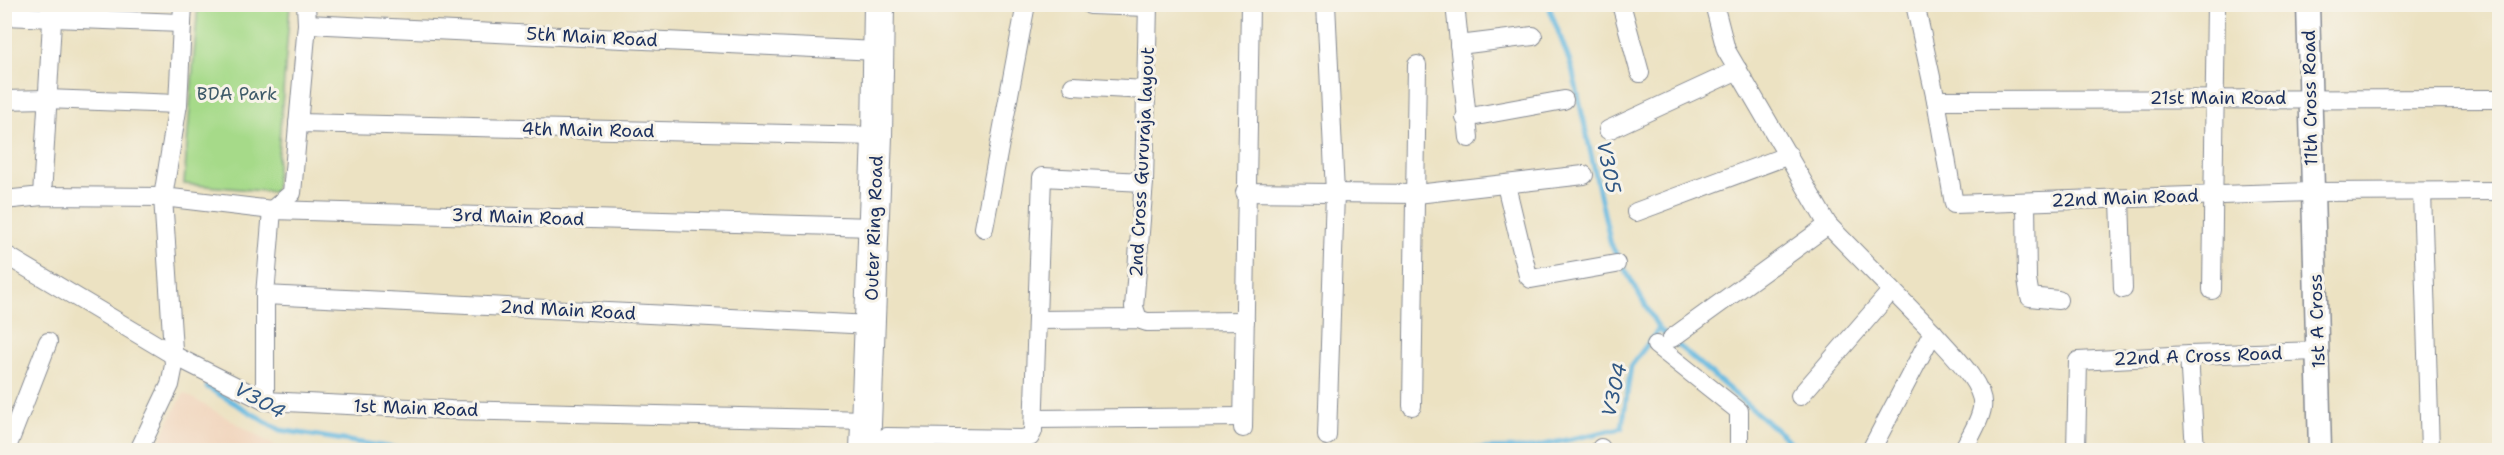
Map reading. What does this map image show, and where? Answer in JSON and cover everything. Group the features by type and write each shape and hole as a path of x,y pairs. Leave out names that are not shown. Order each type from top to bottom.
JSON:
{"highway":[{"name":"Outer Ring Road","path":"876,441 871,325 879,4"},
{"name":"Outer Ring Road","path":"876,441 896,4"}],"street":[{"path":"139,450 170,385 175,360 163,197 178,104 183,4"},
{"path":"265,401 265,296 272,210 292,193 307,24 306,4"},
{"path":"984,228 1026,4"},
{"path":"1144,182 1042,177 1034,418 1243,423 1245,192 1250,4"},
{"path":"1326,4 1335,193 1326,436"},
{"path":"1455,4 1465,118 1469,138"},
{"path":"1621,4 1640,73"},
{"path":"1714,4 1726,50 1828,225 1933,332 1974,380 1981,394 1982,409 1963,450"},
{"name":"22nd Main Road","path":"1915,4 1936,100 1954,204 2312,192 2499,191"},
{"path":"2212,290 2216,4"},
{"name":"11th Cross Road","path":"2308,4 2312,192"},
{"path":"1090,5 1148,6"},
{"name":"2nd Cross Gururaja layout","path":"1138,319 1134,308 1144,182 1148,6"},
{"path":"4,16 52,11 181,23"},
{"path":"42,196 52,11"},
{"name":"5th Main Road","path":"307,24 877,51"},
{"path":"1459,45 1533,36"},
{"path":"1412,406 1417,194 1417,65"},
{"path":"1608,130 1738,70"},
{"path":"1073,86 1146,90"},
{"path":"4,100 46,99 178,104"},
{"name":"21st Main Road","path":"1936,100 2499,99"},
{"path":"1465,118 1564,100"},
{"name":"4th Main Road","path":"298,123 877,136"},
{"path":"1636,212 1789,155"},
{"path":"1245,192 1417,194 1584,175"},
{"path":"1506,185 1528,276 1531,279 1616,264"},
{"name":"1st A Cross","path":"2312,192 2320,450"},
{"path":"2422,192 2430,450"},
{"name":"3rd Main Road","path":"4,200 42,196 163,197 272,210 874,227"},
{"path":"2120,199 2123,289"},
{"path":"2026,202 2027,279 2030,297 2058,300"},
{"path":"1739,450 1739,411 1664,341 1828,225"},
{"name":"1st Main Road","path":"4,254 175,360 265,401 451,410 876,441 1022,439 1030,437 1034,418"},
{"path":"1800,396 1892,290"},
{"name":"2nd Main Road","path":"265,296 871,325"},
{"path":"1037,320 1245,321"},
{"path":"1871,450 1933,332"},
{"path":"6,450 48,342"},
{"name":"22nd A Cross Road","path":"2076,450 2078,361 2318,351"},
{"path":"2189,355 2196,450"}],"shaded area":[{"path":"184,393 275,446 275,450 157,450 169,420"}],"green space":[{"name":"BDA Park","path":"198,5 290,5 275,192 184,184"}],"waterway":[{"name":"V305","path":"1548,4 1572,68 1611,245 1659,329 1800,450"},
{"name":"V304","path":"1399,450 1530,448 1622,428 1631,366 1659,329"},
{"name":"V304","path":"207,387 280,430 406,450"}]}
